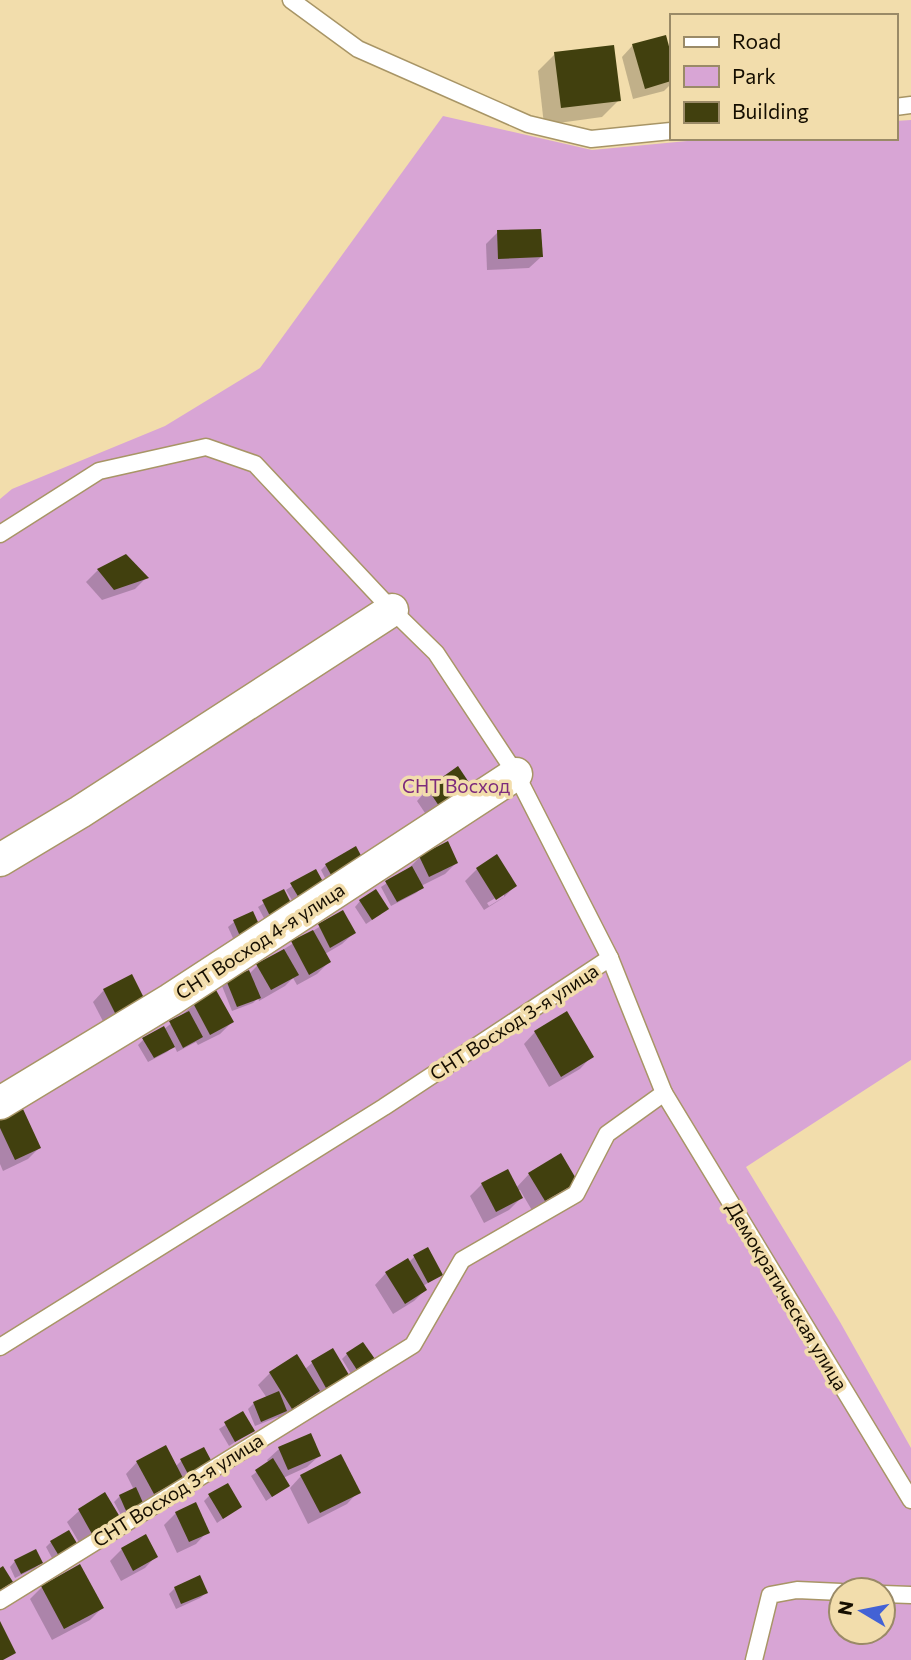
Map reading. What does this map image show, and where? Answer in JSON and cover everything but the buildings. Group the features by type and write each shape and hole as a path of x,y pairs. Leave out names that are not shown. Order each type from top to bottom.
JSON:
{"street":[{"path":"0,860 80,812 392,610"},
{"name":"СНТ Восход 4-я улица","path":"0,1103 170,1000 516,774"}],"lane":[{"path":"291,0 358,48 528,124 590,139 670,131"},
{"path":"0,534 100,471 206,447 255,464 436,653 516,774 610,958"},
{"name":"СНТ Восход 3-я улица","path":"0,1347 384,1107 610,958 664,1093 607,1134 576,1194 462,1260 413,1345 0,1601"},
{"name":"Демократическая улица","path":"664,1093 911,1500"},
{"path":"754,1660 770,1595 797,1590 827,1591"}],"green space":[{"name":"СНТ Восход","path":"443,116 592,150 698,140 897,140 897,121 911,120 911,1060 746,1167 840,1322 911,1448 911,1660 0,1660 0,499 12,489 165,426 260,368"}]}
